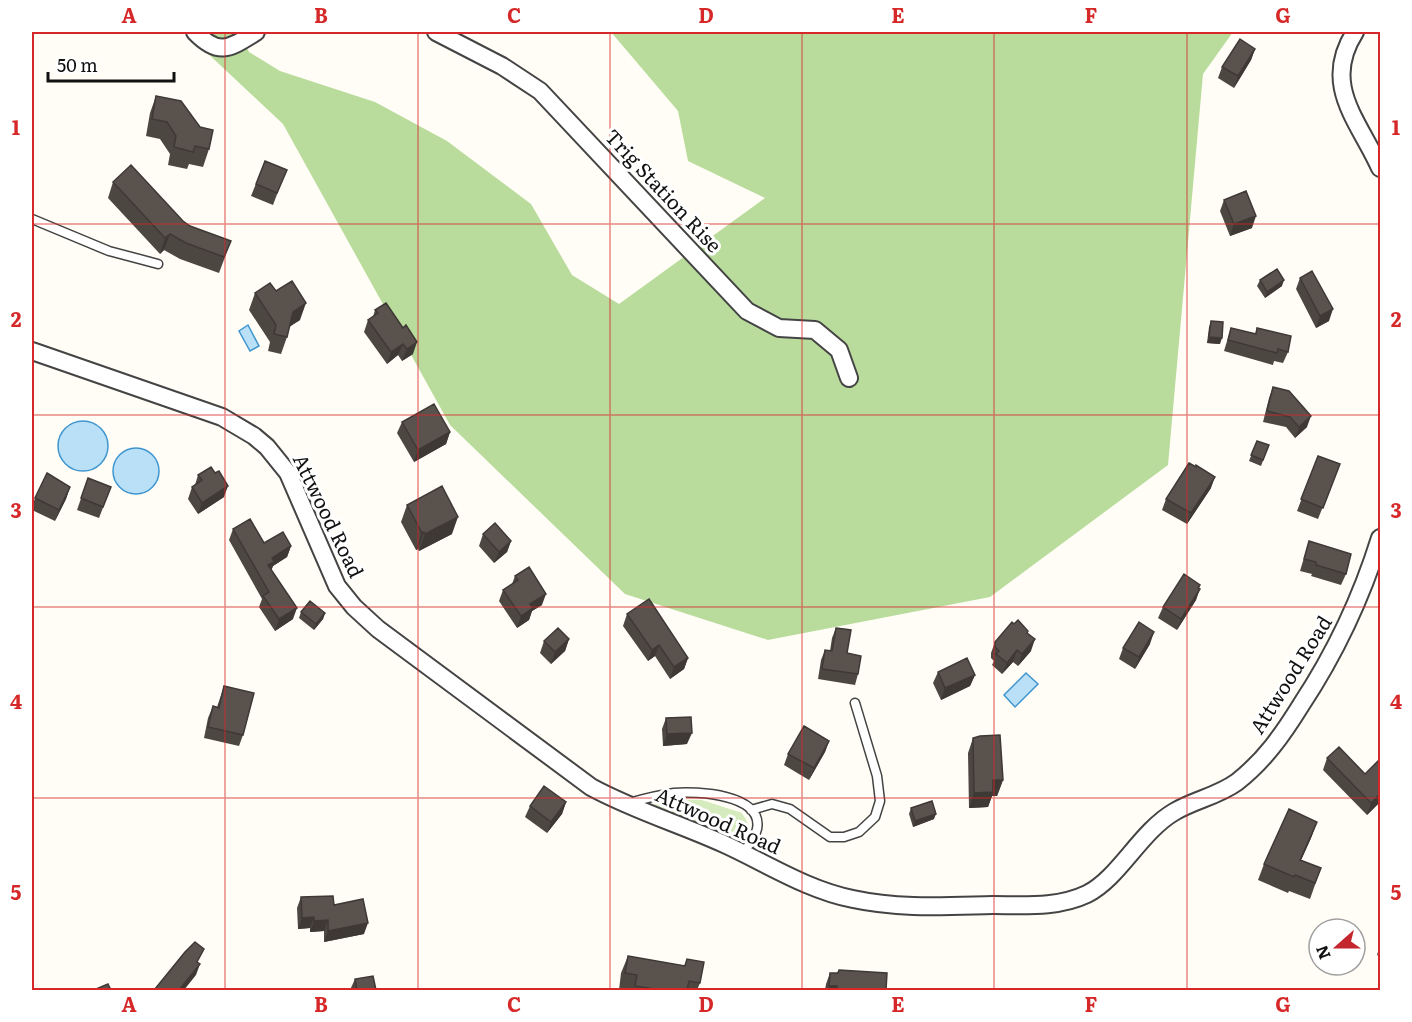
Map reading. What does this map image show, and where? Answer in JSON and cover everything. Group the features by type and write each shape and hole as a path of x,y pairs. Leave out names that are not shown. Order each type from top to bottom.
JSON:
{"street":[{"path":"195,32 206,43 222,48 239,42 256,32"},
{"name":"Trig Station Rise","path":"436,32 502,66 540,91 747,311 779,328 815,330 839,350 849,378"},
{"path":"1355,32 1342,65 1343,92 1348,107 1380,168"},
{"name":"Attwood Road","path":"32,351 222,417 254,436 272,452 288,473 329,570 344,597 358,612 591,787 625,804 706,836 820,890 855,900 887,904 1045,904 1066,901 1088,894 1108,877 1147,833 1174,812 1236,783 1276,745 1344,632 1360,597 1380,538"}],"lane":[{"path":"32,219 109,251 158,264"},
{"path":"751,810 772,804 790,809 830,837 844,837 859,832 875,817 880,801 877,776 855,703"},
{"path":"625,804 662,795 687,793 714,794 747,805 758,826 754,837 743,853"}],"green space":[{"path":"185,32 238,32 249,52 280,71 375,102 447,141 531,204 572,275 619,304 765,198 688,161 678,111 611,32 1233,32 1203,74 1168,465 990,597 768,640 625,594 450,425 283,124"},
{"path":"666,799 702,800 742,813 748,823 745,831 738,835 726,833 654,805"}],"water":[{"path":"248,325 259,346 250,351 239,331"},
{"path":"78,421 88,421 101,428 108,441 108,451 101,464 88,471 78,471 69,467 62,460 58,451 58,441 62,432 69,425"},
{"path":"136,448 152,455 159,471 152,487 136,494 120,487 113,471 120,455"},
{"path":"1026,673 1038,684 1015,707 1004,695"}],"building":[{"path":"1240,39 1255,49 1238,76 1222,67"},
{"path":"156,96 181,101 200,127 213,130 209,149 195,146 193,152 174,147 176,136 167,122 152,119"},
{"path":"265,161 287,170 277,193 256,184"},
{"path":"131,165 183,221 190,226 231,241 224,257 186,243 170,234 165,238 113,182"},
{"path":"1246,191 1256,216 1234,224 1224,200"},
{"path":"1277,269 1284,280 1267,292 1260,280"},
{"path":"1312,271 1333,309 1320,316 1300,278"},
{"path":"292,281 306,303 293,312 287,337 274,334 276,325 255,293 270,283 276,291"},
{"path":"386,303 403,328 406,325 417,342 407,349 403,344 391,352 368,320 378,313 375,310"},
{"path":"1211,321 1223,322 1222,338 1209,337"},
{"path":"1231,328 1256,334 1257,328 1291,336 1288,352 1278,349 1277,353 1228,340"},
{"path":"1273,387 1289,391 1311,416 1299,427 1290,417 1267,411"},
{"path":"434,404 450,432 418,450 402,422"},
{"path":"1257,441 1269,445 1263,460 1251,455"},
{"path":"1318,456 1340,464 1323,508 1301,499"},
{"path":"1189,463 1215,477 1191,513 1166,499"},
{"path":"211,467 215,473 219,471 228,486 202,503 192,487 202,480 198,475"},
{"path":"47,473 70,487 59,510 35,498"},
{"path":"88,478 111,487 103,507 81,498"},
{"path":"442,486 458,517 425,534 422,533 407,505"},
{"path":"250,519 264,543 283,532 291,546 272,558 274,562 268,565 297,608 279,619 263,596 269,592 233,529"},
{"path":"495,523 511,541 499,552 483,534"},
{"path":"1309,541 1351,554 1346,574 1304,559"},
{"path":"529,567 546,594 530,604 533,608 521,616 503,590 518,580 515,576"},
{"path":"1184,574 1200,585 1198,588 1200,589 1181,619 1163,607"},
{"path":"649,599 688,658 674,667 659,645 652,650 627,614"},
{"path":"310,601 325,613 316,624 301,612"},
{"path":"1018,620 1028,631 1027,633 1035,639 1022,654 1017,650 1007,663 996,654 999,651 995,647 995,642 1012,622 1014,624"},
{"path":"1139,622 1154,632 1139,657 1123,648"},
{"path":"558,628 569,639 555,652 544,641"},
{"path":"836,628 851,630 847,653 861,656 858,674 822,669 825,650 832,651"},
{"path":"967,658 975,675 945,688 938,672"},
{"path":"224,686 254,693 243,735 208,727 213,706 219,708"},
{"path":"691,717 692,733 667,734 666,718"},
{"path":"804,726 829,741 814,768 788,754"},
{"path":"1000,735 1003,780 993,780 993,792 974,793 973,738"},
{"path":"1339,747 1365,774 1380,759 1380,794 1371,803 1327,758"},
{"path":"544,786 566,802 551,822 530,806"},
{"path":"932,801 936,814 915,821 911,808"},
{"path":"1289,809 1317,822 1300,860 1321,868 1315,883 1264,864"},
{"path":"333,896 334,905 363,899 368,923 328,931 328,920 314,921 314,917 302,918 301,897"},
{"path":"195,942 204,949 197,962 200,964 179,990 156,990 185,952"},
{"path":"628,956 685,966 687,959 704,962 700,983 689,981 687,990 661,990 635,986 637,975 625,973"},
{"path":"839,970 887,973 886,990 837,990 837,986 829,986 830,973 838,973"},
{"path":"373,976 376,990 357,990 355,979"},
{"path":"108,984 111,990 96,990 96,989"}]}
